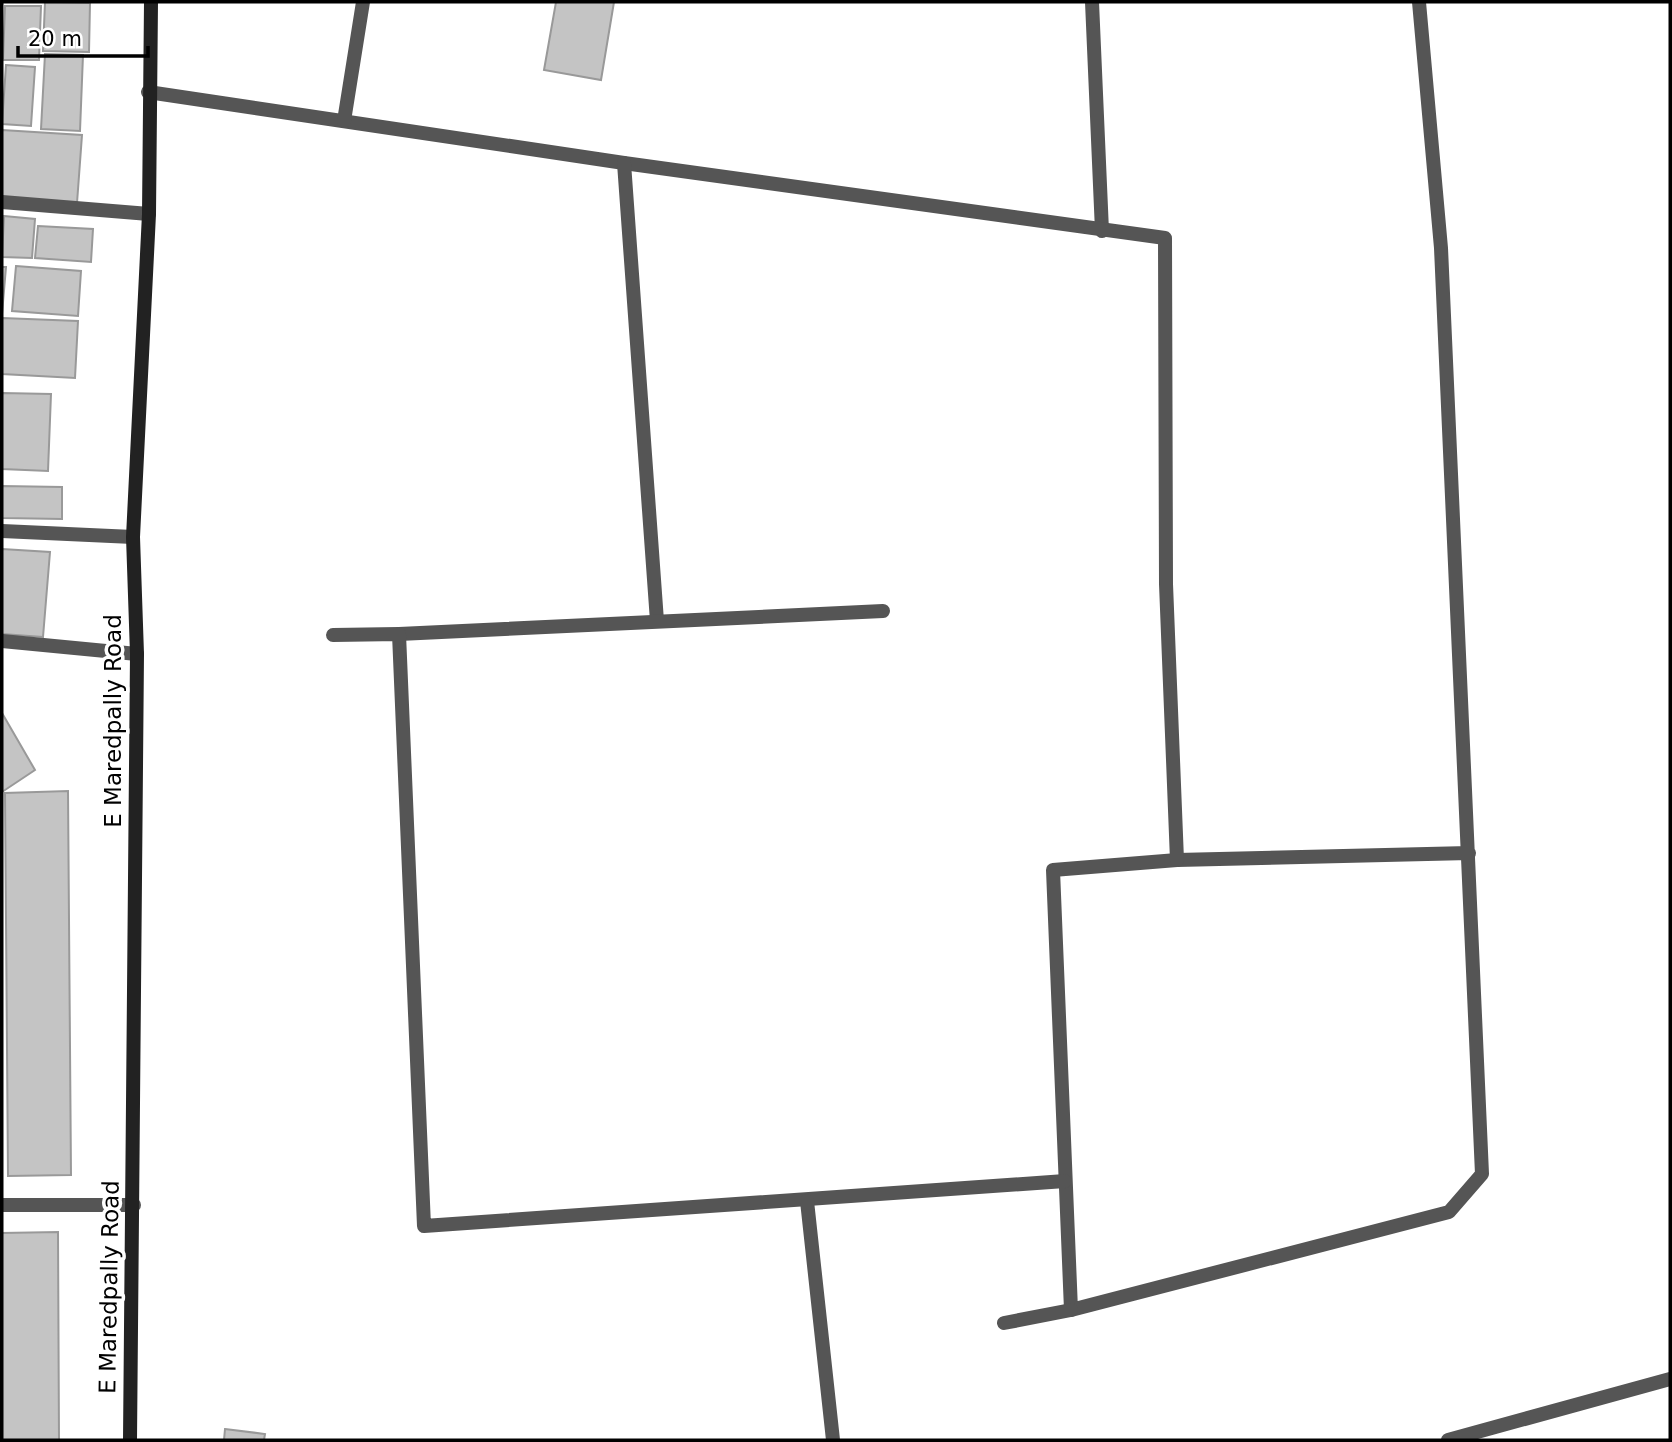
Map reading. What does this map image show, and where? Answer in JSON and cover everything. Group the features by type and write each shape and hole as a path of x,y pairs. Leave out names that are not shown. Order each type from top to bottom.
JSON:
{"main road":[{"name":"E Maredpally Road","path":"130,1440 134,1205 136,654 133,537 149,214 148,92 151,2"}],"street":[{"path":"344,121 363,2"},
{"path":"1092,2 1102,231"},
{"path":"1004,1323 1071,1310 1449,1212 1482,1174 1441,248 1419,2"},
{"path":"148,92 624,163 1165,238 1166,584 1177,860"},
{"path":"624,163 657,621"},
{"path":"2,202 149,214"},
{"path":"2,531 133,537"},
{"path":"333,635 883,611"},
{"path":"399,634 424,1226 1065,1181"},
{"path":"2,642 136,654"},
{"path":"1071,1310 1053,870 1177,860 1469,853"},
{"path":"807,1200 833,1440"},
{"path":"2,1205 134,1205"},
{"path":"1448,1440 1670,1379"}],"building":[{"path":"45,2 90,3 89,52 43,51"},
{"path":"556,2 614,2 601,80 544,70"},
{"path":"5,6 41,6 39,60 3,60"},
{"path":"45,54 83,55 80,131 41,129"},
{"path":"6,65 35,67 31,126 2,124"},
{"path":"2,130 82,135 77,203 2,197"},
{"path":"4,216 35,219 32,258 2,257"},
{"path":"38,226 93,229 91,262 35,258"},
{"path":"16,266 81,271 78,316 12,311"},
{"path":"2,267 6,267 2,314"},
{"path":"2,318 78,321 75,378 2,374"},
{"path":"2,393 51,394 48,471 2,469"},
{"path":"2,486 62,487 62,519 2,518"},
{"path":"2,549 50,552 43,637 2,634"},
{"path":"2,713 35,770 2,792"},
{"path":"68,791 71,1175 8,1176 5,793"},
{"path":"58,1232 59,1440 2,1440 2,1233"},
{"path":"225,1429 265,1434 264,1440 224,1440"}]}
